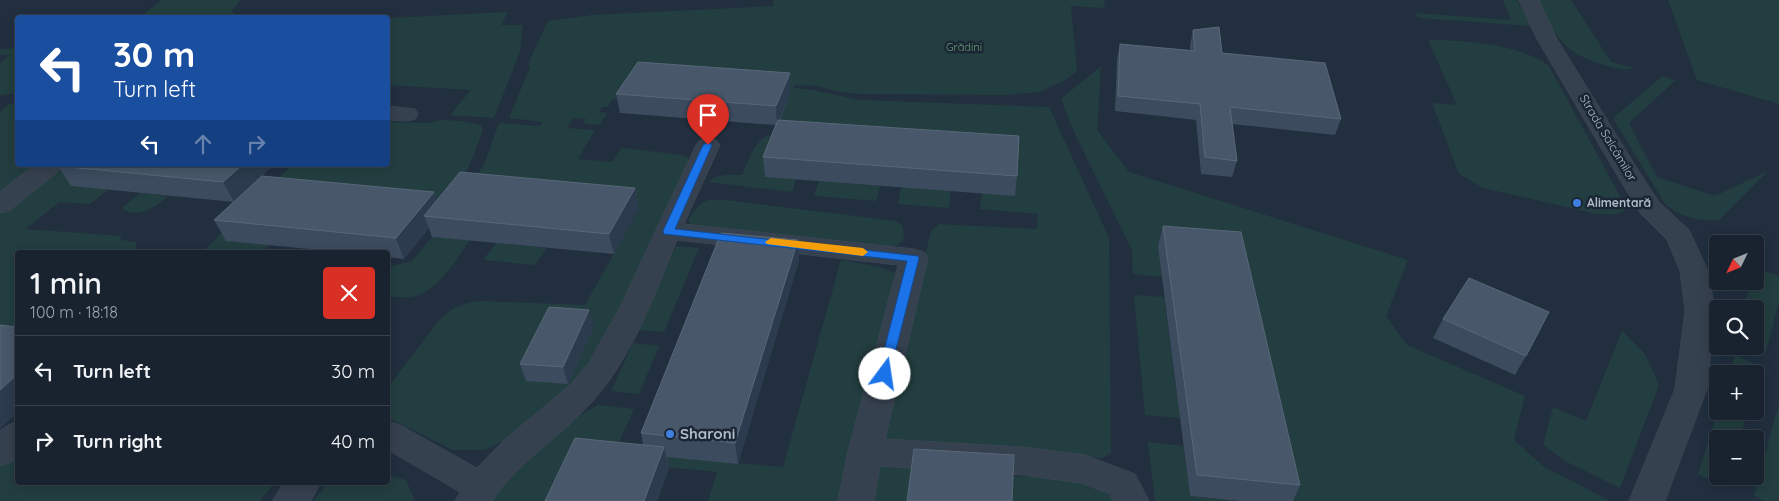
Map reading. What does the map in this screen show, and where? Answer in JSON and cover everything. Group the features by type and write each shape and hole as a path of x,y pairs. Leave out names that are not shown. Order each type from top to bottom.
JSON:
{"street":[{"name":"Strada Salcâmilor","path":"1529,0 1547,39 1626,170 1649,207 1679,236 1694,271 1700,311 1692,389 1647,501"},
{"path":"390,435 477,494 530,436 569,405 596,377 647,282 668,231 708,145"},
{"path":"0,205 48,167"},
{"path":"668,231 914,258 865,451 856,501"},
{"path":"0,452 15,438"},
{"path":"865,451 1022,461 1085,469 1124,484 1131,501"},
{"path":"291,501 302,485"}],"green space":[{"path":"162,0 240,0 232,11 235,15 143,15"},
{"name":"Grădini","path":"773,0 1105,0 1104,8 1071,6 1077,71 1067,79 1040,92 1006,95 861,94 840,92 817,86 795,85 794,88 860,100 1049,107 1109,238 1111,453 1103,458 1057,456 880,439 931,231 939,224 1037,229 1038,214 980,209 982,193 796,179 792,192 709,182 720,176 742,175 759,142 764,137 780,132 777,125 791,92 613,99 608,107 602,107 599,112 607,113 600,125 583,124 586,119 573,118 567,128 595,130 578,159 612,162 622,148 683,155 688,158 691,167 590,372 511,437 485,450 453,450 390,419 390,384 441,318 454,308 480,301 585,305 639,209 467,192 485,162 499,123 540,126 543,122 509,118 530,67 528,64 548,21 592,15 774,6"},
{"path":"1503,0 1517,0 1531,26 1418,18 1416,13 1511,20"},
{"path":"1537,0 1571,0 1611,62 1634,68 1624,69 1607,66 1580,56 1571,50 1556,35"},
{"path":"1668,0 1779,0 1779,104 1697,80"},
{"path":"508,12 501,25 523,25 520,51 494,118 450,115 471,90 390,85 390,18"},
{"path":"1428,40 1474,42 1508,48 1537,59 1549,66 1621,198 1625,211 1617,214 1597,214 1483,188 1459,174 1432,103 1457,105"},
{"path":"15,48 15,94 0,95 0,63 10,55 0,55 0,49"},
{"path":"1101,66 1097,130 1129,172 1408,260 1386,316 1407,345 1525,396 1514,440 1543,466 1610,501 1290,501 1162,277 1133,274 1132,250 1073,130 1061,99"},
{"path":"1662,76 1676,80 1629,123 1657,177 1715,196 1768,171 1719,220 1690,218 1677,213 1665,204 1613,118"},
{"path":"9,104 15,104 15,167 39,167 0,196 0,112"},
{"path":"440,120 462,121 481,125 483,129 466,173 455,193 441,212 269,245 264,250 204,250 290,167 390,167 390,122 429,123"},
{"path":"57,167 64,167 108,190 90,204 59,202 26,229 122,236 120,240 136,242 136,250 15,250 15,346 0,347 0,211"},
{"path":"819,181 880,186 876,201 814,196"},
{"path":"901,187 951,191 949,208 898,204"},
{"path":"140,193 168,196 153,208 140,213 128,212 122,208"},
{"path":"708,200 726,200 896,221 903,226 904,240 898,245 890,246 692,225 688,221 692,214"},
{"path":"432,237 470,240 448,271 427,291 412,297 390,296 390,266 412,261"},
{"path":"496,243 546,248 535,265 483,260"},
{"path":"676,246 699,248 664,332 639,330"},
{"path":"841,260 880,267 897,274 842,501 708,501 717,472 643,465 646,455 783,467"},
{"path":"1764,271 1779,276 1779,301 1766,352 1764,351 1764,300 1746,300 1748,290 1764,290"},
{"path":"1134,295 1164,297 1180,418 1145,415"},
{"path":"1622,331 1645,354 1659,385 1620,488 1565,461 1543,445 1553,407 1586,421"},
{"path":"633,343 659,346 639,394 611,391"},
{"path":"1735,355 1758,365 1732,365"},
{"path":"1779,403 1779,501 1764,501 1754,496 1757,485 1764,485 1764,459"},
{"path":"598,405 634,409 610,462 562,501 489,501 545,436"},
{"path":"1715,420 1745,420 1742,430 1712,430"},
{"path":"1709,439 1709,479 1698,474"},
{"path":"1148,442 1183,446 1190,496 1240,501 1155,501"},
{"path":"15,450 15,485 272,485 260,501 0,501 0,466"},
{"path":"879,463 914,467 910,501 873,501"},
{"path":"390,476 406,480 415,501 313,501 326,485 390,485"},
{"path":"1011,476 1081,480 1105,491 1115,501 1010,501"}],"building":[{"path":"1219,27 1222,53 1325,63 1341,119 1230,107 1237,161 1205,157 1200,104 1118,96 1120,44 1195,51 1193,30"},
{"path":"638,62 790,73 776,106 616,94"},
{"path":"778,120 1019,136 1017,176 763,157"},
{"path":"68,167 240,167 223,182"},
{"path":"460,172 635,188 609,234 424,216"},
{"path":"262,176 434,192 396,238 214,220"},
{"path":"1163,226 1241,232 1300,485 1197,475"},
{"path":"721,233 798,240 735,443 641,433"},
{"path":"1469,278 1549,312 1526,356 1443,319"},
{"path":"549,307 589,310 563,367 520,364"},
{"path":"0,325 15,327 15,377 0,390"},
{"path":"575,438 664,447 644,501 545,501"},
{"path":"914,449 1014,455 1012,501 907,501"}],"slow traffic":[{"path":"771,242 863,252"}],"place":[{"name":"Alimentară","path":"1577,203"},
{"name":"Sharoni","path":"670,434"}],"route":[{"path":"708,145 668,231 914,258 885,374"}]}
